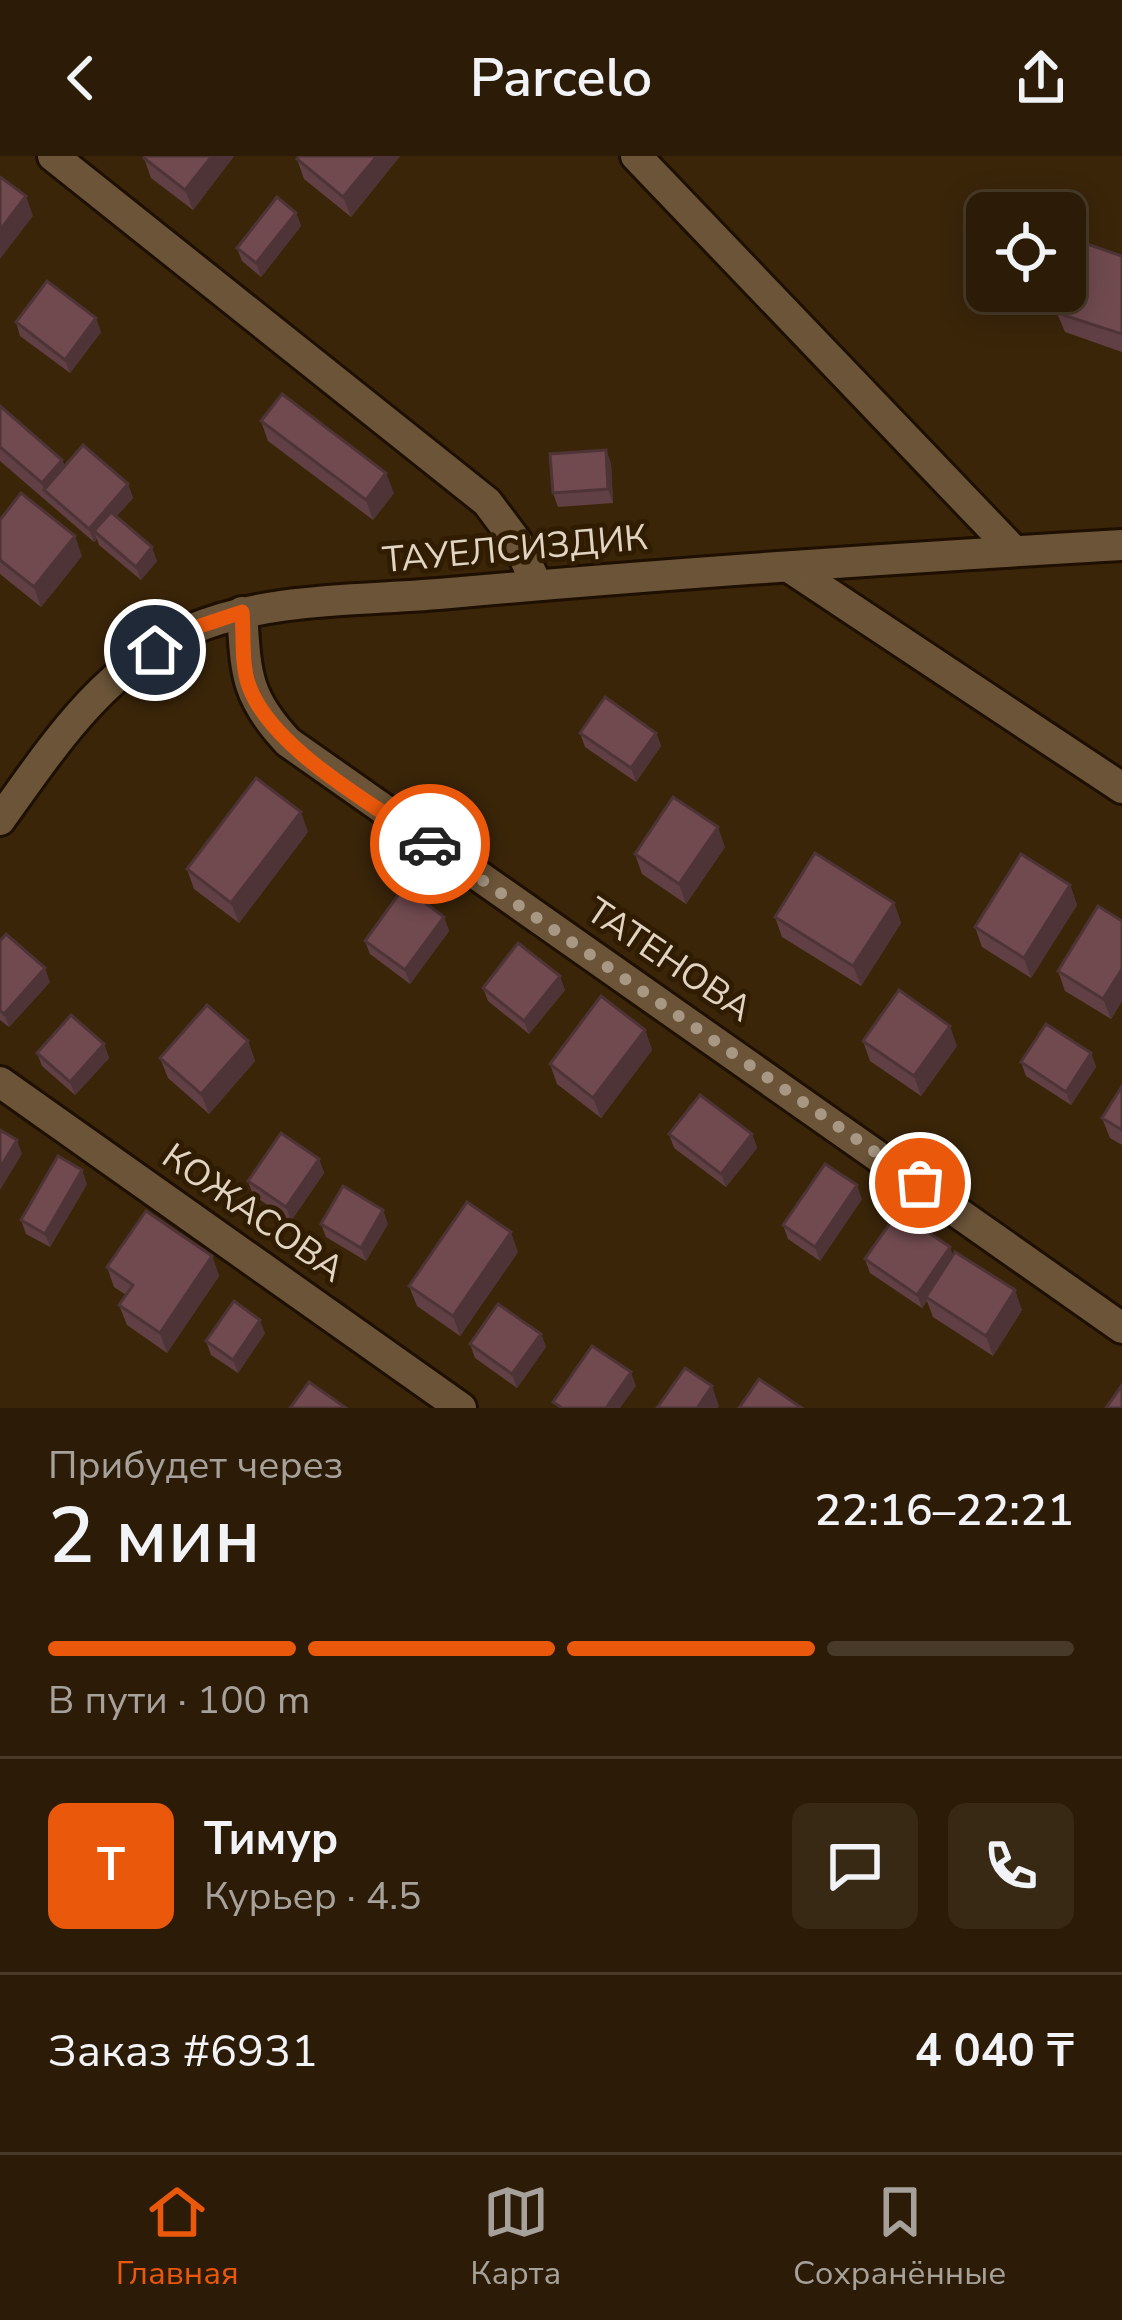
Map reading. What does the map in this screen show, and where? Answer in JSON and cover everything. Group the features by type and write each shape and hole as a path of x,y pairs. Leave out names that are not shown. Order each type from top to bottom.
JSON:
{"street":[{"path":"53,156 487,502 517,542 538,585"},
{"path":"636,156 1014,551"},
{"name":"ТАУЕЛСИЗДИК","path":"4,806 66,728 123,669 188,630 242,612 538,585 1122,545"},
{"path":"789,567 1122,788"},
{"name":"ТАТЕНОВА","path":"242,612 246,681 261,713 289,742 1122,1328"},
{"name":"КОЖАСОВА","path":"0,1082 460,1408"}],"building":[{"path":"146,156 212,156 185,190"},
{"path":"299,156 377,156 343,197"},
{"path":"0,177 26,196 0,230"},
{"path":"277,197 296,213 256,263 237,248"},
{"path":"1086,244 1122,256 1122,334 1057,313 1086,312"},
{"path":"47,281 96,318 65,360 16,322"},
{"path":"282,394 386,473 366,500 261,421"},
{"path":"0,406 62,460 42,483 0,447"},
{"path":"83,445 128,484 89,529 44,490"},
{"path":"606,450 608,489 553,493 550,454"},
{"path":"21,493 75,536 34,587 0,560 0,520"},
{"path":"111,512 152,547 136,567 94,531"},
{"path":"605,697 656,733 631,768 580,733"},
{"path":"256,778 301,812 231,903 187,869"},
{"path":"673,797 718,827 679,884 635,854"},
{"path":"815,853 894,903 853,966 775,917"},
{"path":"1021,854 1070,885 1024,958 975,927"},
{"path":"404,887 444,917 405,970 365,941"},
{"path":"1098,906 1122,921 1122,969 1103,999 1058,971"},
{"path":"6,934 45,968 4,1014 0,1010 0,941"},
{"path":"518,943 560,976 524,1021 483,988"},
{"path":"899,990 950,1026 914,1076 863,1041"},
{"path":"601,996 645,1030 593,1098 550,1064"},
{"path":"207,1005 248,1041 201,1094 160,1058"},
{"path":"71,1015 104,1044 70,1082 37,1053"},
{"path":"1046,1024 1091,1053 1066,1092 1021,1062"},
{"path":"1122,1086 1122,1130 1102,1118"},
{"path":"700,1095 752,1134 721,1174 669,1134"},
{"path":"0,1130 17,1140 0,1168"},
{"path":"281,1133 319,1159 286,1207 248,1181"},
{"path":"58,1156 82,1170 45,1234 21,1220"},
{"path":"825,1164 857,1185 815,1247 783,1225"},
{"path":"343,1186 383,1210 361,1248 321,1224"},
{"path":"467,1202 511,1232 453,1316 409,1286"},
{"path":"146,1211 212,1256 160,1333 119,1305 133,1285 107,1267"},
{"path":"898,1212 950,1247 917,1295 865,1259"},
{"path":"955,1252 1015,1290 986,1336 926,1297"},
{"path":"234,1301 260,1320 233,1360 206,1341"},
{"path":"498,1304 541,1334 512,1374 470,1344"},
{"path":"592,1346 631,1372 606,1408 562,1408 553,1402"},
{"path":"685,1368 712,1386 697,1408 657,1408"},
{"path":"759,1379 802,1408 739,1408"},
{"path":"309,1382 346,1408 290,1408"},
{"path":"1122,1385 1122,1408 1106,1408"}],"way so far":[{"path":"430,844 920,1183"}],"route":[{"path":"155,650 188,630 242,612 246,681 261,713 289,742 430,844"}]}
